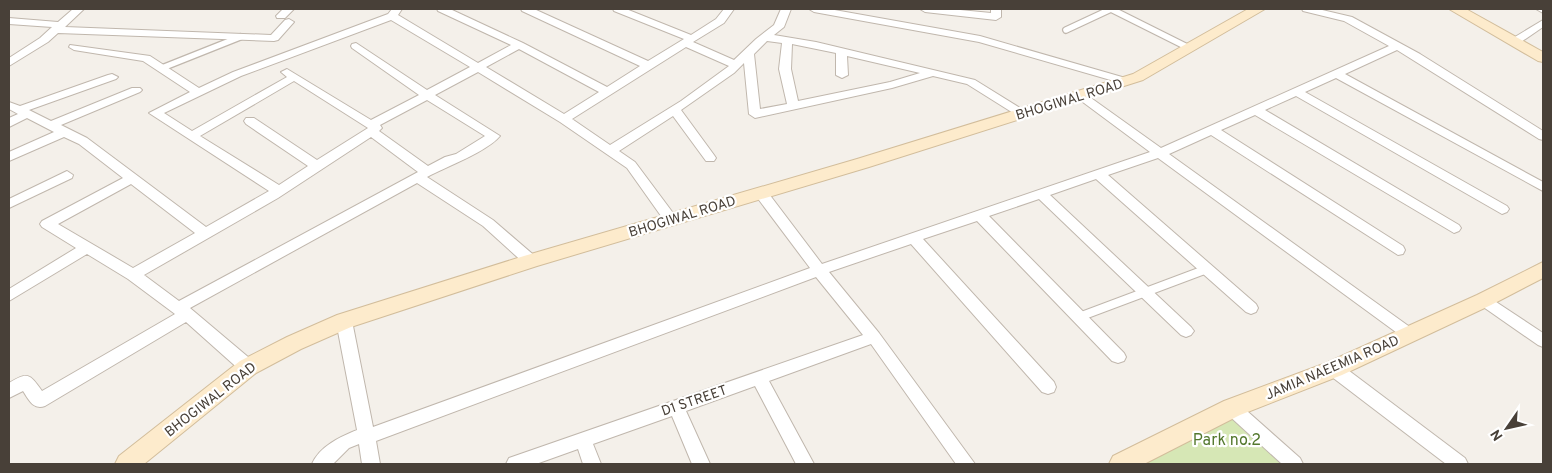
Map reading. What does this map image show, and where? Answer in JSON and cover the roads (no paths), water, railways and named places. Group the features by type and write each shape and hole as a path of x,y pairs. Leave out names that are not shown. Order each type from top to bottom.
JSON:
{"main road":[{"name":"BHOGIWAL ROAD","path":"128,464 248,367 294,343 344,322 531,261 761,193 1138,77 1258,9"},
{"path":"1456,9 1543,58"},
{"name":"JAMIA NAEEMIA ROAD","path":"1121,464 1232,408 1334,369 1484,300 1543,270"}],"street":[{"path":"9,63 58,28 79,9"},
{"path":"9,21 58,28 274,38 289,9"},
{"path":"442,9 519,45 608,92"},
{"path":"526,9 649,66"},
{"path":"618,9 736,64"},
{"path":"564,119 720,21 729,9"},
{"path":"610,150 675,110 736,64 778,27 786,9"},
{"path":"814,9 980,39 1125,81"},
{"path":"925,9 996,17 996,9"},
{"path":"1307,9 1348,19 1398,46 1543,136"},
{"path":"278,191 155,112 236,74 395,12 479,67 564,119 631,165 671,220"},
{"path":"1514,42 1543,22"},
{"path":"765,37 841,51 971,82 1022,113"},
{"path":"787,40 785,69 793,106"},
{"path":"133,275 278,191 371,128 519,45"},
{"path":"9,391 26,381 39,401 182,311 423,174 449,160 460,157 494,136 427,95 356,46"},
{"path":"321,464 343,443 819,270 1160,153 1398,46"},
{"path":"74,47 146,58 198,92"},
{"path":"9,50 25,52"},
{"path":"841,51 842,75"},
{"path":"748,52 755,114 892,85 933,73"},
{"path":"192,136 290,74 371,128 423,174 425,183 488,223 531,261"},
{"path":"1336,74 1543,187"},
{"path":"9,123 18,110 112,77"},
{"path":"51,126 136,90"},
{"path":"1297,92 1502,209"},
{"path":"1080,95 1409,334"},
{"path":"18,110 83,141 205,234"},
{"path":"675,110 710,158"},
{"path":"1256,110 1454,228"},
{"path":"250,121 317,166"},
{"path":"1212,130 1398,250"},
{"path":"9,157 64,132"},
{"path":"1098,174 1251,308"},
{"path":"9,204 67,175"},
{"path":"132,178 47,224 133,275 182,311 248,367"},
{"path":"761,193 819,270 874,337 966,464"},
{"path":"1041,194 1186,331"},
{"path":"980,215 1118,357"},
{"path":"914,238 1048,387"},
{"path":"9,296 87,248"},
{"path":"1484,300 1543,341"},
{"path":"344,322 372,464"},
{"name":"D1 STREET","path":"515,464 874,337"},
{"path":"1334,369 1459,464"},
{"path":"759,377 805,464"},
{"path":"676,406 701,464"},
{"path":"1232,408 1294,464"},
{"path":"582,439 592,464"}],"lane":[{"path":"1066,30 1111,9 1189,48"},
{"path":"162,68 241,37"},
{"path":"1079,317 1207,270"}],"park label":[{"name":"Park no.2","path":"1227,439"}]}
